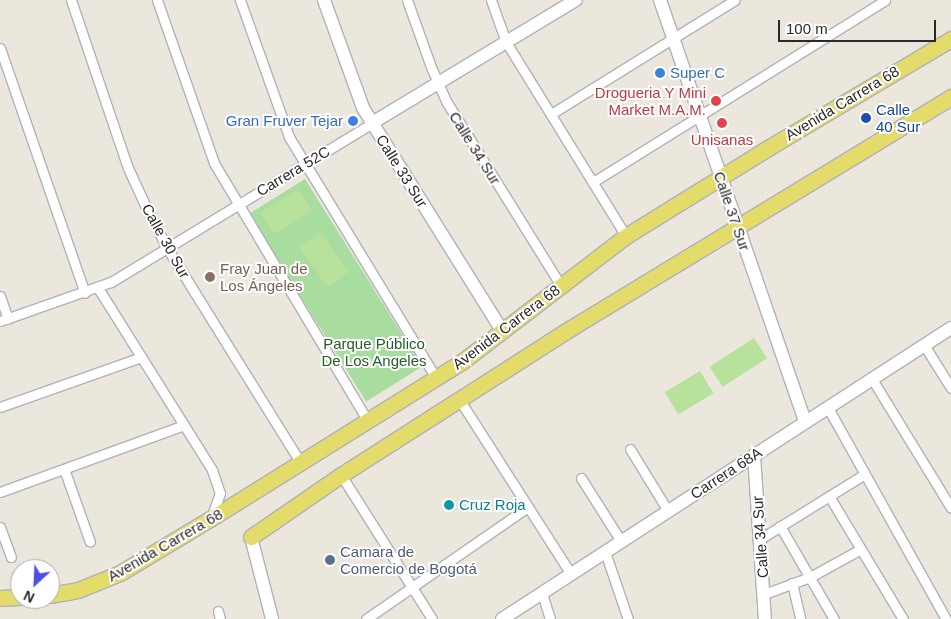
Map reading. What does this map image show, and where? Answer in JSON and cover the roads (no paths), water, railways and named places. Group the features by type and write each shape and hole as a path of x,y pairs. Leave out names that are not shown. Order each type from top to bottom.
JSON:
{"main road":[{"name":"Avenida Carrera 68","path":"60,593 78,590 112,577 136,565 210,520 436,378 503,332 626,236 720,177 951,39"},
{"name":"Avenida Carrera 68","path":"251,537 459,399 737,225 951,97"}],"street":[{"name":"Calle 30 Sur","path":"71,0 132,176 167,248 301,462"},
{"path":"157,0 207,148 238,204 368,421"},
{"path":"240,0 284,124 305,163 436,378"},
{"name":"Calle 33 Sur","path":"324,0 357,96 503,332"},
{"name":"Calle 34 Sur","path":"407,0 437,84 561,286"},
{"path":"491,0 506,42 626,236"},
{"name":"Carrera 52C","path":"4,320 98,288 574,0"},
{"name":"Calle 37 Sur","path":"660,0 805,422"},
{"path":"551,114 735,0"},
{"path":"593,182 885,0"},
{"path":"0,48 85,292"},
{"path":"98,288 218,482 219,498 210,520"},
{"path":"0,296 4,320"},
{"name":"Carrera 68A","path":"502,619 951,328"},
{"path":"924,345 951,388"},
{"path":"0,407 141,357"},
{"path":"872,379 951,508"},
{"path":"459,399 571,574"},
{"path":"828,408 946,619"},
{"path":"0,492 184,425"},
{"path":"630,449 668,511"},
{"name":"Calle 34 Sur","path":"754,455 765,619"},
{"path":"64,469 90,542"},
{"path":"760,539 865,474"},
{"path":"341,476 432,619"},
{"path":"580,478 621,541"},
{"path":"829,496 903,619"},
{"path":"366,619 528,507"},
{"path":"780,526 834,619"},
{"path":"0,527 11,557"},
{"path":"251,537 272,619"},
{"path":"764,594 810,577 861,549"},
{"path":"605,552 628,619"},
{"path":"792,583 800,619"},
{"path":"542,593 550,619"}],"place":[{"name":"Super C","path":"660,73"},
{"name":"Drogueria Y Mini Market M.A.M.","path":"716,101"},
{"name":"Calle 40 Sur","path":"866,118"},
{"name":"Gran Fruver Tejar","path":"353,121"},
{"name":"Unisanas","path":"722,123"},
{"name":"Fray Juan de Los Ángeles","path":"210,277"},
{"name":"Cruz Roja","path":"449,505"},
{"name":"Camara de Comercio de Bogotá","path":"330,560"}],"park label":[{"name":"Parque Público De Los Angeles","path":"374,352"}]}
